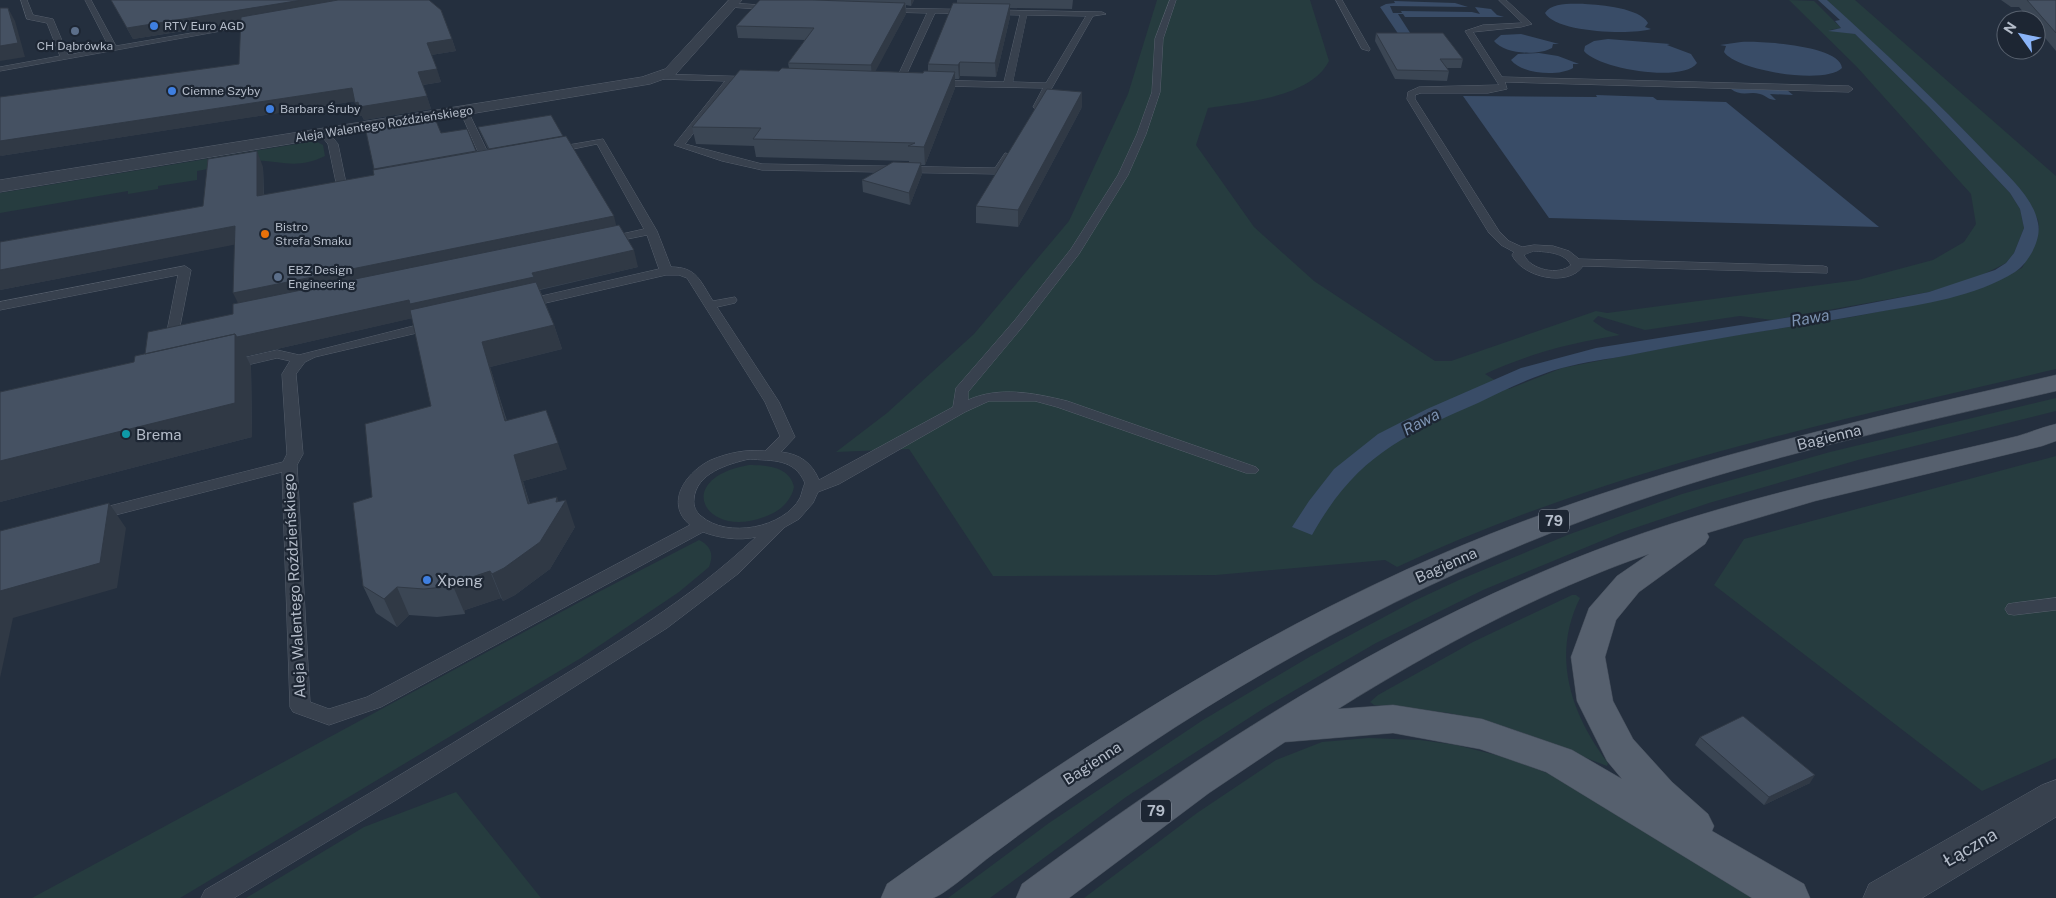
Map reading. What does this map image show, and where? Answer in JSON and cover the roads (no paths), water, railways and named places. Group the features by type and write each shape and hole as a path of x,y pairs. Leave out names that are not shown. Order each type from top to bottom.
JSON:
{"main road":[{"name":"Bagienna","path":"902,898 990,832 1092,762 1189,702 1340,616 1438,568 1590,507 1722,465 1884,423 2056,383"},
{"name":"79","path":"1037,898 1209,772 1278,727 1399,656 1532,589 1617,554 1720,518 2054,434"},
{"path":"1720,518 1628,584 1601,616 1588,657 1595,701 1620,750 1658,794 1742,868"},
{"path":"1278,727 1394,719 1482,734 1560,761 1742,868 1789,898"}],"street":[{"name":"Aleja Walentego Roździeńskiego","path":"0,186 631,84 660,77 670,72 734,2"},
{"name":"Łączna","path":"1884,898 2056,797"}],"lane":[{"path":"24,0 30,16 50,22 65,58"},
{"path":"88,0 113,47"},
{"path":"960,409 961,391 1082,243 1122,179 1156,90 1159,37 1173,0"},
{"path":"1339,0 1366,50"},
{"path":"1502,0 1528,24 1477,28 1469,32 1504,87 1488,90 1419,90 1411,94 1411,99 1495,233 1505,243 1520,251 1534,248 1555,250 1572,257 1578,266 1569,273 1550,274 1523,264 1518,259 1520,251"},
{"path":"734,2 784,8"},
{"path":"876,10 1102,14"},
{"path":"899,82 932,11"},
{"path":"1008,85 1024,12"},
{"path":"1034,112 1090,14"},
{"path":"0,69 65,58 113,47 270,21"},
{"path":"660,77 767,79"},
{"path":"731,78 679,145 725,159 762,167 998,171 1014,146"},
{"path":"1499,79 1849,88"},
{"path":"928,83 1049,86"},
{"path":"464,111 486,161"},
{"path":"325,134 333,144 342,187 371,182"},
{"path":"543,151 600,141 651,231 666,271"},
{"path":"592,243 651,231"},
{"path":"1576,262 1824,270"},
{"path":"0,306 185,270 173,331 199,326"},
{"path":"511,307 666,271 681,272 691,276 772,402 788,437 770,454"},
{"path":"710,305 731,300"},
{"path":"289,464 295,454 290,374 292,367 300,359 327,349 443,322"},
{"path":"220,367 277,354 300,359"},
{"path":"813,488 833,481 960,409 987,397 1035,397 1062,404 1251,470"},
{"path":"750,454 770,454 788,457 802,465 811,475 813,488 808,502 796,514 778,525 758,532 737,534 717,532 701,526 689,516 684,504 687,490 696,477 711,466 729,458 750,454"},
{"name":"Aleja Walentego Roździeńskiego","path":"80,519 289,464 300,707 329,716 374,702 701,526"},
{"path":"213,898 389,794 661,622 733,569 778,525"},
{"path":"2014,609 2056,604"}],"water":[{"name":"Rawa","path":"1818,0 1827,0 1889,57 1969,135 2025,195 2035,213 2039,229 2036,243 2025,263 2015,272 1999,281 1966,294 1931,302 1587,362 1540,375 1425,427 1382,453 1363,468 1346,486 1312,535 1292,527 1334,469 1378,434 1427,409 1521,368 1596,348 1835,310 1929,292 1995,270 2006,263 2014,253 2024,228 2020,209 2010,193 1929,107 1855,34 1828,31 1841,28 1835,21 1840,20"},
{"path":"1394,1 1455,3 1468,7 1390,6 1393,13 1402,13 1401,11 1472,12 1480,14 1475,7 1491,9 1497,15 1504,17 1405,17 1403,14 1398,14 1416,42 1399,35 1380,7 1395,3"},
{"path":"1585,4 1610,6 1637,14 1648,23 1645,27 1651,29 1628,32 1595,31 1564,25 1552,20 1545,13 1548,9 1558,5"},
{"path":"1521,34 1559,44 1553,44 1552,48 1546,51 1530,53 1505,49 1494,41 1501,35"},
{"path":"1608,39 1670,44 1667,45 1691,54 1697,63 1689,69 1675,72 1640,71 1622,68 1592,58 1584,51 1585,46 1594,41"},
{"path":"1741,42 1764,42 1814,49 1838,60 1842,68 1833,73 1819,75 1782,74 1763,70 1732,59 1724,52 1726,46 1720,45"},
{"path":"1539,53 1558,56 1579,64 1573,64 1573,68 1559,73 1540,73 1516,65 1511,60 1518,54"},
{"path":"1731,89 1787,90 1793,95 1770,94 1776,100 1773,100 1760,94 1738,93"},
{"path":"1596,95 1653,97 1657,100 1726,102 1879,227 1549,218 1463,96 1597,97"}],"place":[{"name":"RTV Euro AGD","path":"154,26"},
{"name":"CH Dąbrówka","path":"75,31"},
{"name":"Ciemne Szyby","path":"172,91"},
{"name":"Barbara Śruby","path":"270,109"},
{"name":"Bistro Strefa Smaku","path":"265,234"},
{"name":"EBZ Design Engineering","path":"278,277"},
{"name":"Brema","path":"126,434"},
{"name":"Xpeng","path":"427,580"}]}
